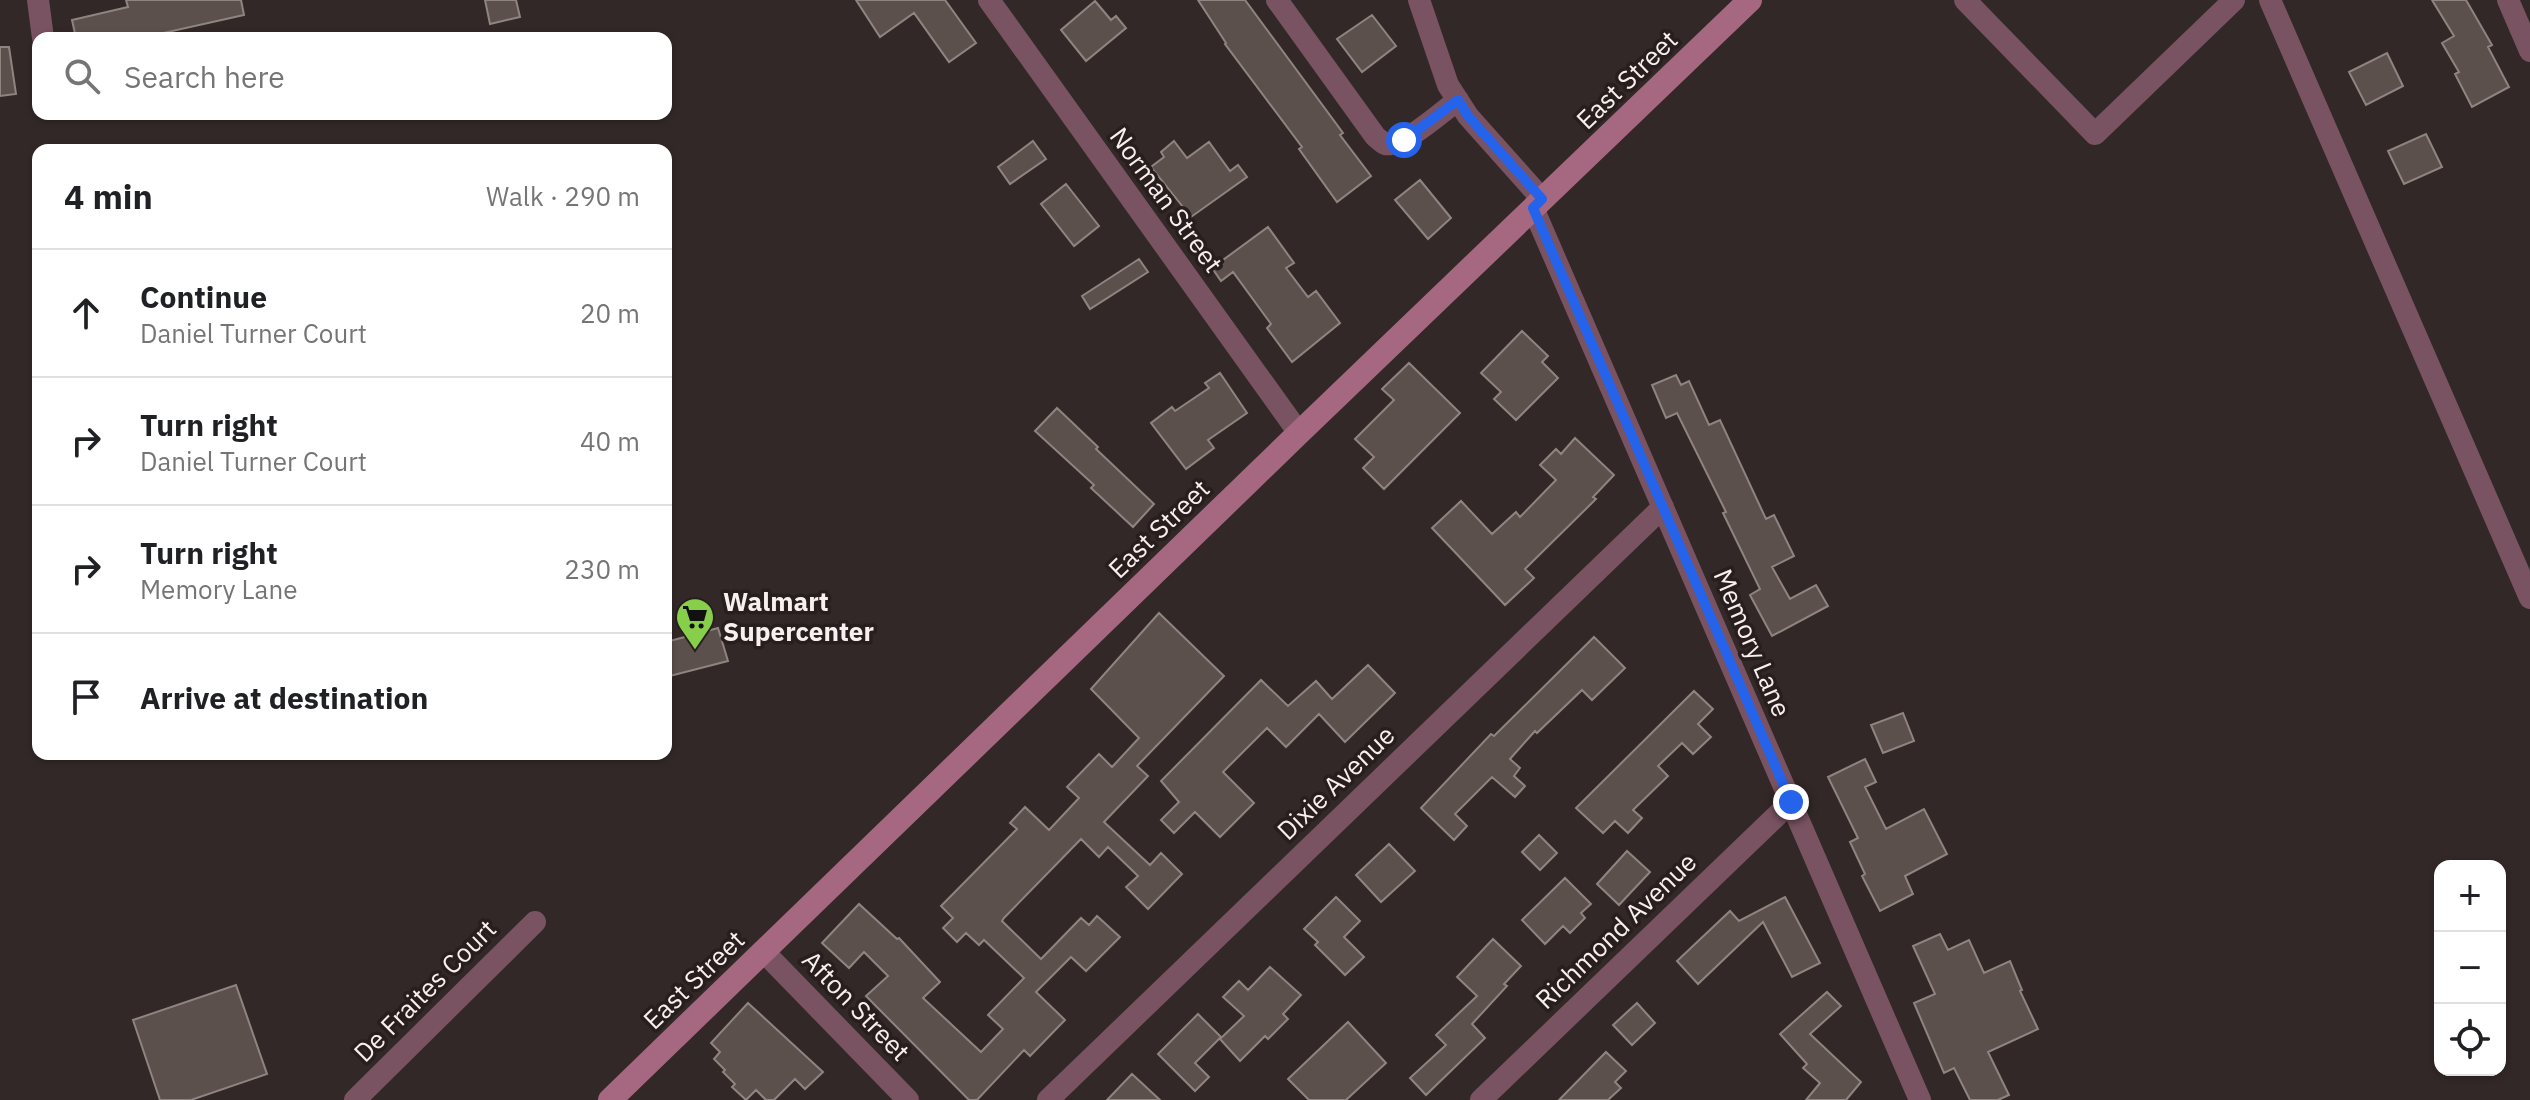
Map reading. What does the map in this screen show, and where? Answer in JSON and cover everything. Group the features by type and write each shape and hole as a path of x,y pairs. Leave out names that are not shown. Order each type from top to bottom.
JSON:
{"street":[{"path":"38,0 42,32"},
{"name":"Norman Street","path":"989,0 1299,433"},
{"path":"1277,0 1375,136 1384,144 1404,140 1458,100"},
{"name":"Memory Lane","path":"1419,0 1448,85 1468,116 1538,204 1663,507 1920,1100"},
{"name":"East Street","path":"610,1100 1750,0"},
{"path":"1965,0 2095,134 2234,0"},
{"path":"2270,0 2530,598"},
{"path":"2508,0 2530,51"},
{"name":"Dixie Avenue","path":"1048,1100 1663,507"},
{"name":"Richmond Avenue","path":"1481,1100 1791,802"},
{"name":"De Fraites Court","path":"355,1100 535,922"},
{"name":"Afton Street","path":"764,952 908,1100"}],"building":[{"path":"126,0 241,0 244,15 168,32 75,32 72,20 128,7"},
{"path":"485,0 516,0 520,17 490,24"},
{"path":"856,0 945,0 976,43 949,62 914,13 880,37"},
{"path":"1198,0 1245,0 1371,176 1337,202 1299,149 1302,147 1225,44"},
{"path":"2432,0 2466,0 2492,45 2488,47 2509,87 2472,107 2455,74 2459,72 2442,43 2454,36"},
{"path":"1095,1 1111,20 1116,16 1126,28 1086,61 1061,30"},
{"path":"1372,15 1396,46 1362,72 1337,39"},
{"path":"0,47 9,47 16,94 0,96"},
{"path":"2387,53 2403,86 2366,105 2349,72"},
{"path":"2426,134 2442,167 2404,184 2388,151"},
{"path":"1033,141 1046,159 1010,184 998,167"},
{"path":"1174,141 1187,158 1209,142 1230,171 1238,165 1247,177 1191,217 1151,167 1164,157 1161,152"},
{"path":"1420,180 1451,218 1428,239 1395,200"},
{"path":"1066,184 1099,226 1074,246 1041,204"},
{"path":"1268,227 1294,263 1286,268 1308,297 1316,291 1340,323 1292,362 1267,328 1271,324 1233,272 1221,281 1212,268"},
{"path":"1139,259 1148,272 1090,309 1082,296"},
{"path":"1522,331 1548,356 1542,362 1558,378 1516,420 1494,399 1501,392 1481,373"},
{"path":"1409,363 1460,413 1384,489 1363,468 1374,457 1355,439 1394,400 1382,389"},
{"path":"1220,373 1247,413 1208,440 1214,448 1186,469 1151,423 1172,407 1175,411 1209,388 1205,383"},
{"path":"1676,375 1681,385 1689,381 1709,425 1720,420 1766,519 1774,515 1794,556 1772,567 1790,599 1816,585 1828,606 1772,636 1750,595 1760,589 1723,513 1726,512 1677,413 1666,418 1652,385"},
{"path":"1057,408 1154,504 1133,527 1091,488 1094,485 1035,431"},
{"path":"1575,438 1614,475 1593,497 1596,499 1525,569 1534,578 1505,605 1432,528 1461,501 1492,534 1516,512 1520,517 1556,480 1540,465 1556,449 1561,454"},
{"path":"1159,613 1224,676 1137,766 1148,776 1104,822 1150,865 1161,853 1182,874 1148,909 1126,887 1138,876 1108,847 1099,857 1081,839 1004,918 1002,921 1041,959 1081,918 1089,925 1097,916 1120,937 1086,971 1071,957 1036,992 1065,1020 1030,1056 1024,1050 977,1100 969,1100 866,996 888,976 864,952 849,968 822,943 859,904 899,938 940,982 923,998 981,1052 1003,1029 988,1015 1024,978 984,940 979,945 966,933 957,942 943,928 953,918 941,906 1017,829 1010,823 1025,807 1049,830 1079,798 1067,787 1099,754 1112,767 1139,738 1091,689"},
{"name":"Walmart Supercenter","path":"718,628 728,661 672,675 672,640"},
{"path":"1594,637 1625,668 1592,700 1582,690 1537,733 1535,731 1510,759 1520,768 1514,776 1525,786 1515,797 1492,777 1455,814 1467,826 1454,840 1421,808 1491,734 1494,736"},
{"path":"1368,665 1395,693 1345,742 1319,714 1286,747 1267,728 1223,772 1254,803 1220,837 1195,812 1174,833 1161,820 1179,802 1161,781 1261,680 1288,706 1316,681 1332,699"},
{"path":"1694,691 1713,709 1698,724 1711,737 1693,754 1682,743 1658,766 1668,776 1633,810 1642,818 1628,833 1615,821 1603,833 1576,808"},
{"path":"1903,713 1914,741 1883,753 1871,725"},
{"path":"1865,759 1876,782 1865,787 1886,829 1924,809 1947,854 1905,876 1913,894 1880,911 1862,876 1865,874 1850,842 1858,838 1828,777"},
{"path":"1539,835 1557,853 1540,870 1522,852"},
{"path":"1389,844 1415,871 1381,902 1356,875"},
{"path":"1627,851 1650,872 1619,905 1597,884"},
{"path":"1565,878 1591,904 1581,913 1585,918 1570,933 1563,926 1545,944 1522,920"},
{"path":"1336,897 1360,921 1344,937 1364,957 1345,975 1315,945 1318,942 1304,929"},
{"path":"1785,897 1820,963 1792,977 1763,922 1698,984 1677,961 1730,911 1739,921"},
{"path":"1940,934 1948,950 1969,940 1984,973 2010,961 2038,1029 1988,1052 2009,1095 1998,1100 1970,1100 1954,1068 1944,1073 1914,1003 1935,994 1913,946"},
{"path":"1493,939 1521,966 1472,1024 1485,1038 1426,1095 1410,1078 1446,1045 1436,1035 1477,996 1457,977"},
{"path":"1270,967 1301,995 1283,1014 1288,1019 1240,1061 1220,1039 1244,1016 1223,997 1239,981 1248,990"},
{"path":"236,985 267,1074 191,1100 160,1100 133,1020"},
{"path":"1827,992 1841,1006 1810,1034 1861,1082 1846,1100 1806,1100 1820,1083 1803,1068 1807,1064 1780,1034"},
{"path":"748,1003 823,1072 805,1089 795,1079 774,1100 766,1100 756,1090 746,1100 732,1087 735,1084 714,1059 720,1052 711,1043"},
{"path":"1637,1003 1655,1023 1632,1045 1613,1025"},
{"path":"1198,1014 1221,1037 1195,1063 1209,1077 1195,1091 1158,1054"},
{"path":"1348,1022 1386,1063 1346,1100 1309,1100 1288,1079"},
{"path":"1606,1052 1626,1071 1615,1082 1621,1088 1608,1100 1559,1100"},
{"path":"1132,1074 1160,1100 1107,1100"}],"place":[{"name":"Walmart Supercenter","path":"695,651"}],"route":[{"path":"1404,140 1458,100 1468,116 1542,199 1533,208 1791,802"}]}
